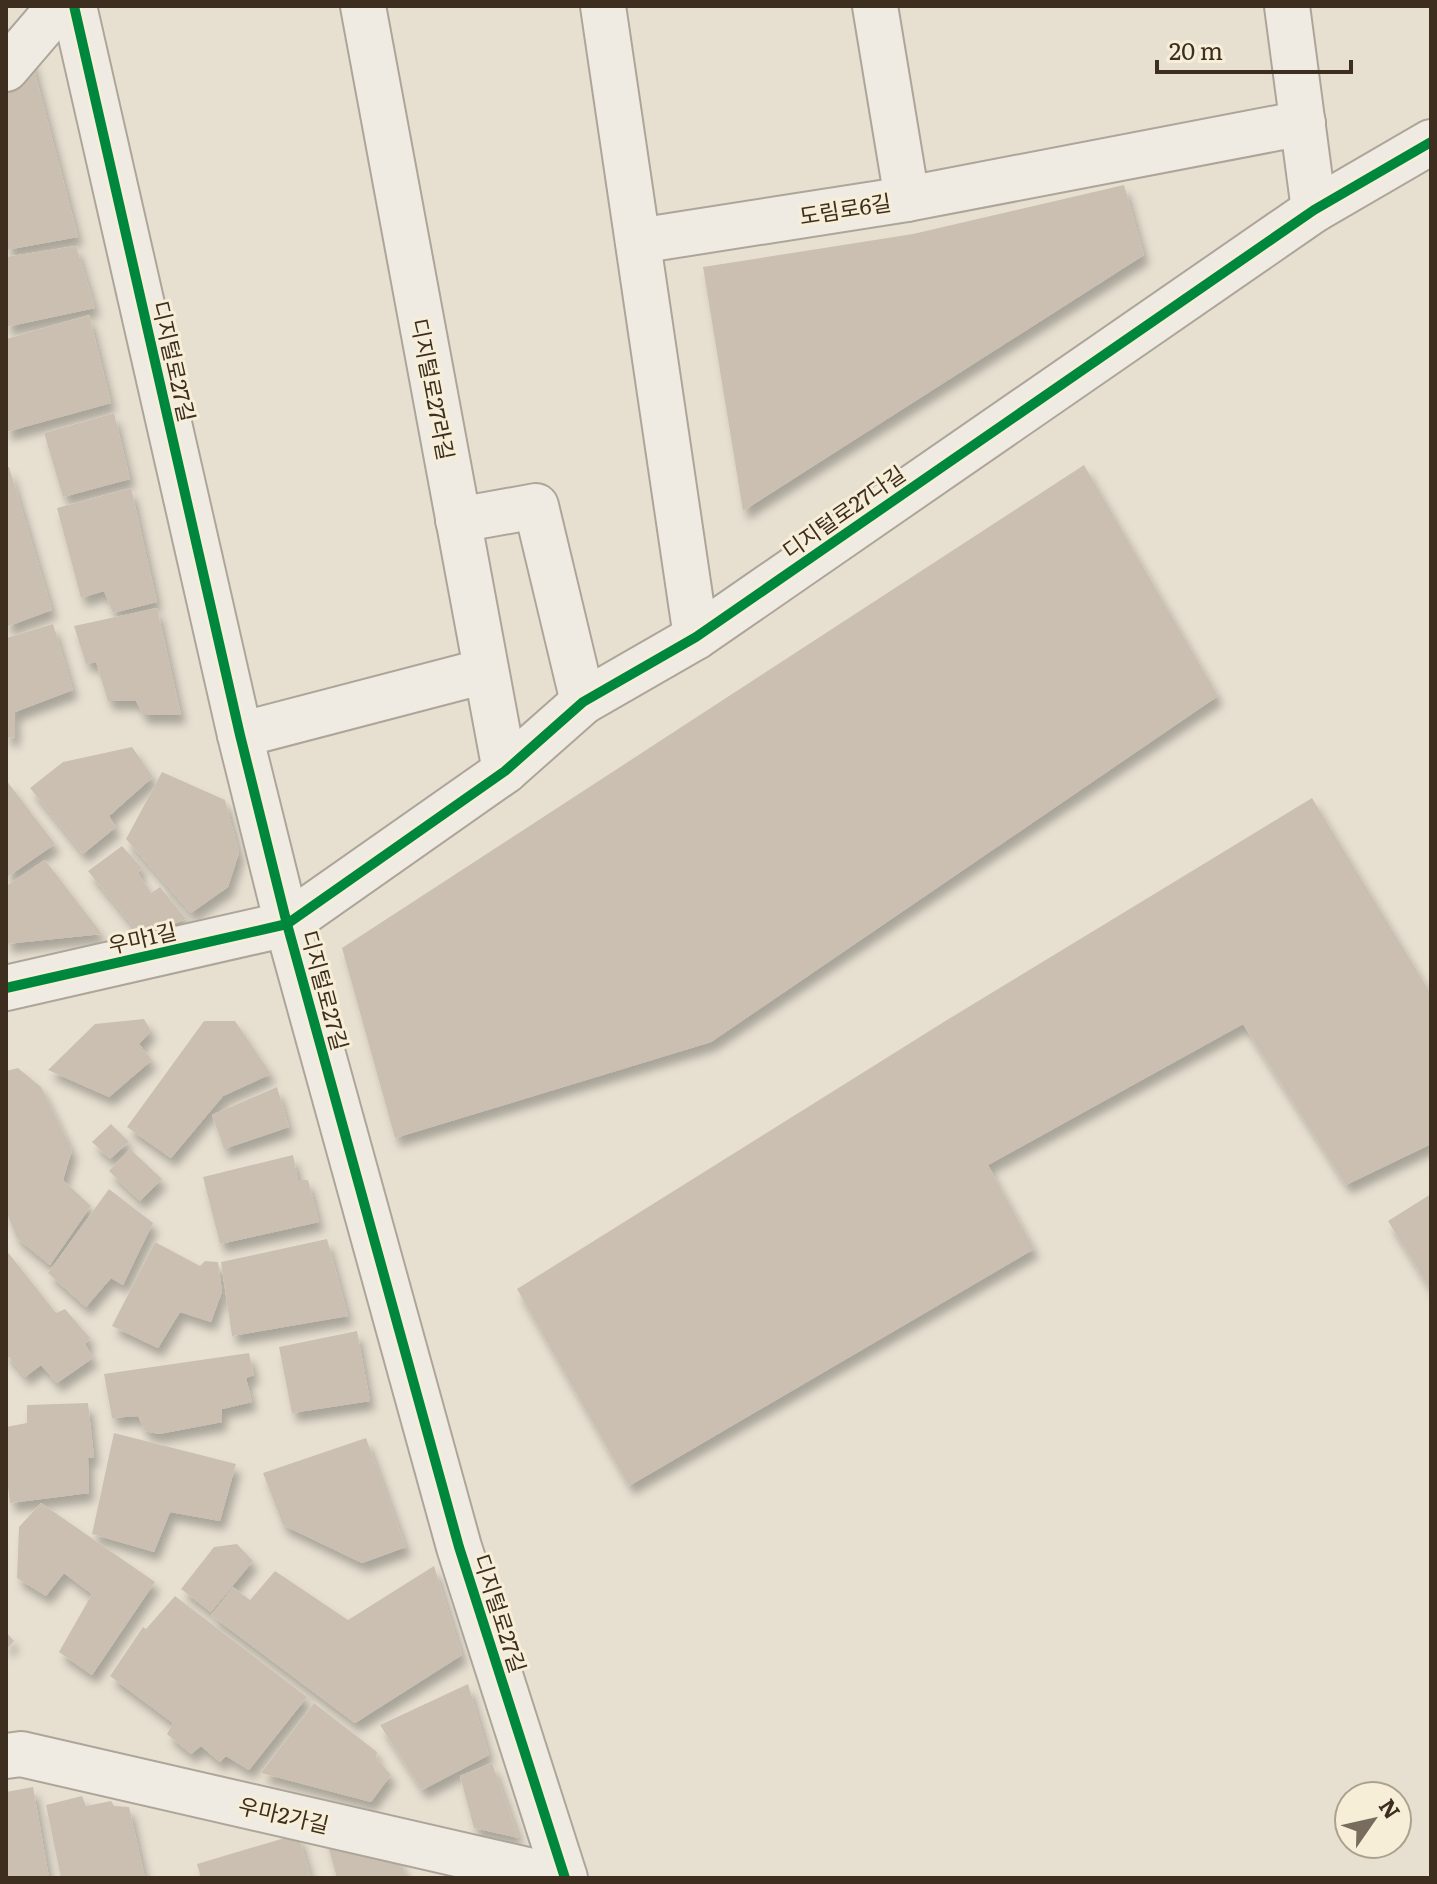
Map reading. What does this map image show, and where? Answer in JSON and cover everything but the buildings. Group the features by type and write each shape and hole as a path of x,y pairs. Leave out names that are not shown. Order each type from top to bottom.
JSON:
{"street":[{"path":"6,69 60,6"},
{"name":"디지털로27길","path":"74,6 240,735 287,924 459,1547 564,1878"},
{"name":"디지털로27라길","path":"363,6 505,771"},
{"path":"603,6 696,637"},
{"name":"도림로6길","path":"638,241 907,199 875,6"},
{"path":"1287,6 1314,210"},
{"path":"907,199 1303,123"},
{"name":"디지털로27다길","path":"287,924 505,771 583,702 696,637 1314,210 1431,142"},
{"path":"458,520 536,506 583,702"},
{"path":"240,735 485,671"},
{"name":"우마1길","path":"6,988 287,924"},
{"name":"우마2가길","path":"6,1756 21,1754 564,1878"}],"cycle path":[{"path":"74,6 240,735 287,924 459,1547 565,1878"},
{"path":"6,988 287,924 505,771 583,702 696,637 1314,210 1431,142"}]}
